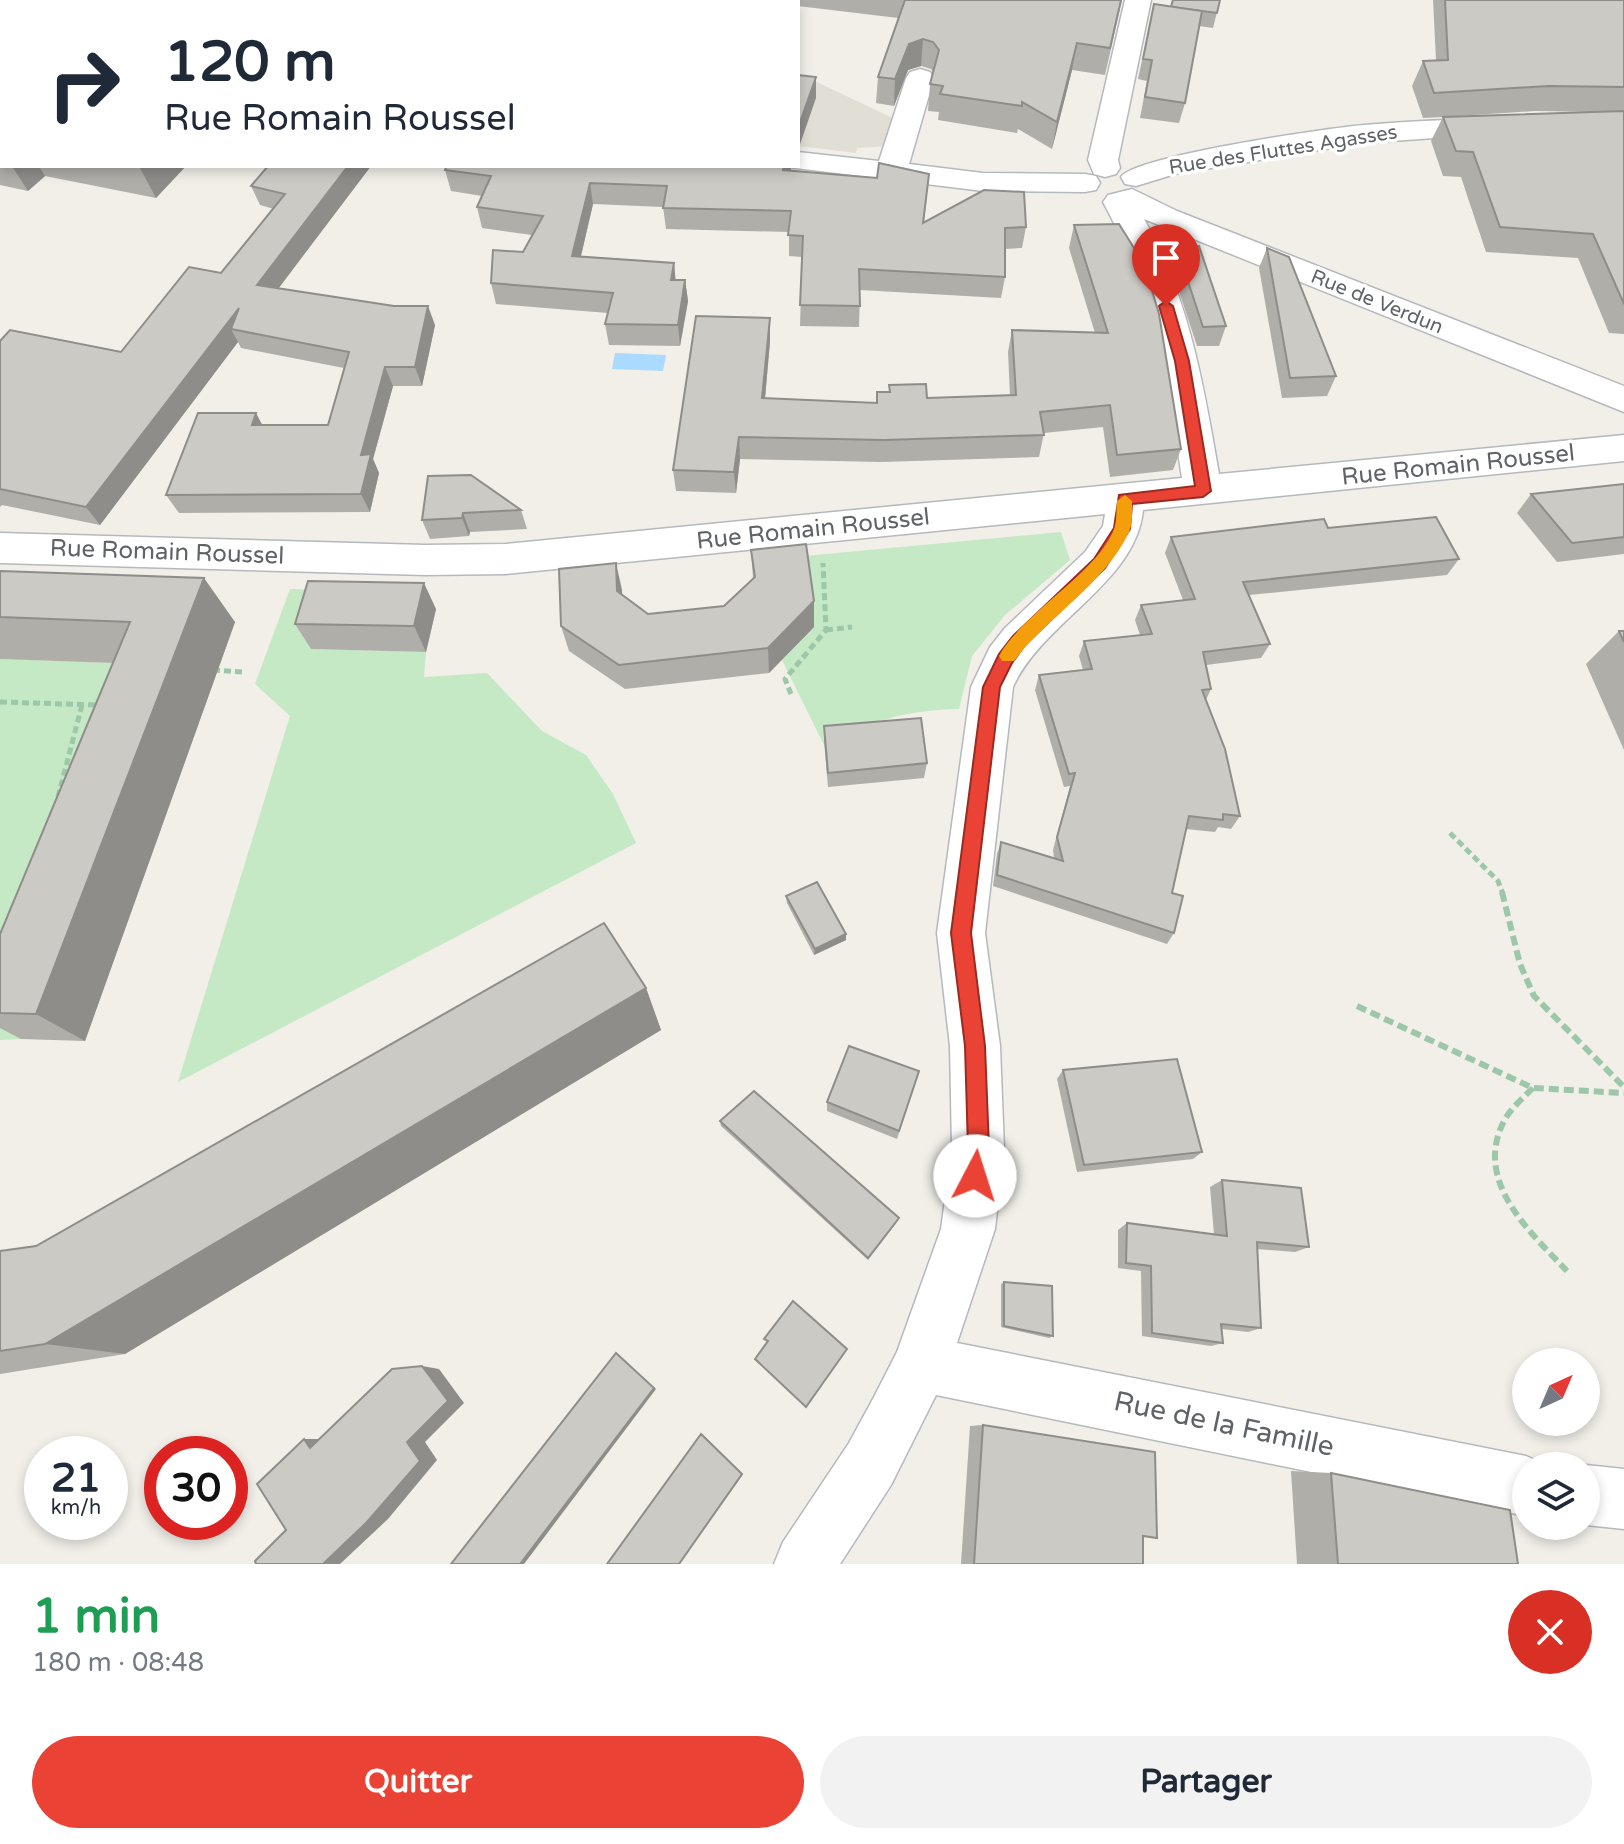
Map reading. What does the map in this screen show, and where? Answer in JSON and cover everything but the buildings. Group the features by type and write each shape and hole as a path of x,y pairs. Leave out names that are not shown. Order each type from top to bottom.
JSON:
{"street":[{"path":"800,161 983,182 1095,176 1103,160 1138,0"},
{"path":"891,172 920,78"},
{"name":"Rue des Fluttes Agasses","path":"1129,193 1169,166 1362,134 1527,125"},
{"name":"Rue de Verdun","path":"1095,176 1121,169 1129,193 1166,218 1624,400"},
{"path":"1129,193 1140,236 1158,278 1182,361 1203,491"},
{"path":"1158,278 1168,256 1180,244 1203,234"},
{"name":"Rue Romain Roussel","path":"0,548 425,560 506,559 1624,448"},
{"path":"805,1564 870,1464 921,1364 968,1229 978,1149 975,1046 961,933 992,687 1005,659 1019,640 1099,563 1122,529 1125,499"},
{"name":"Rue de la Famille","path":"921,1364 1512,1483"},
{"path":"1600,1496 1624,1499"}],"path":[{"path":"791,694 785,679 826,630 823,560 808,562"},
{"path":"826,630 852,627"},
{"path":"210,670 242,672"},
{"path":"0,702 114,706"},
{"path":"55,811 82,705"},
{"path":"1450,833 1498,881 1508,909 1520,964 1534,996 1624,1087"},
{"path":"1357,1006 1533,1088 1624,1093"},
{"path":"1533,1088 1504,1120 1493,1150 1497,1184 1519,1219 1567,1271"}],"shaded area":[{"path":"800,74 899,121 891,146 857,148 856,153 800,146"}],"green space":[{"path":"1061,532 1070,560 1005,615 972,656 959,709 889,718 824,745 782,660 814,627 805,556"},
{"path":"290,589 328,590 311,649 426,652 424,677 487,673 542,731 586,755 613,794 636,843 178,1082 290,716 255,684"},
{"path":"0,659 137,664 21,1039 0,1040"}],"water":[{"path":"615,353 666,355 663,371 612,369"}],"slow traffic":[{"path":"1008,656 1019,640 1099,563 1122,529 1125,501"}],"route":[{"path":"975,1176 978,1149 975,1046 961,933 982,743 992,687 1005,659 1019,640 1099,563 1122,529 1125,499 1203,491 1182,361 1166,306"}]}
